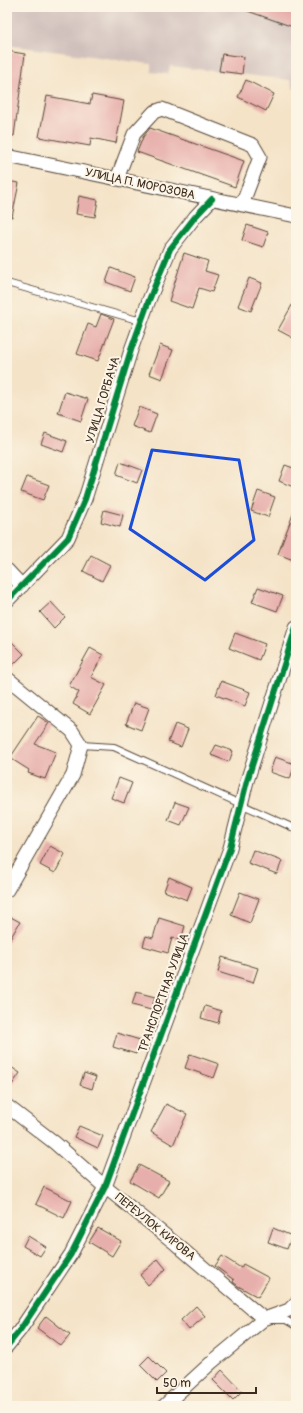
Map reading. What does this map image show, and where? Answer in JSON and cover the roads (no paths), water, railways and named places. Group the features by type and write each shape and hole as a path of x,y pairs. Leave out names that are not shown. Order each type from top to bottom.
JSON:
{"street":[{"path":"117,179 134,134 154,112 162,109 253,145 260,157 242,205"},
{"name":"УЛИЦА П. МОРОЗОВА","path":"7,156 296,216"},
{"name":"УЛИЦА ГОРБАЧА","path":"7,600 68,538 85,500 113,405 141,321 170,249 195,217 212,199"},
{"path":"7,570 22,586"},
{"name":"ТРАНСПОРТНАЯ УЛИЦА","path":"7,1346 20,1330 71,1254 105,1186 230,848 246,781 296,627"},
{"path":"7,678 72,731 81,744 73,775 7,890"},
{"name":"ПЕРЕУЛОК КИРОВА","path":"7,1106 55,1143 264,1319"},
{"path":"164,1406 212,1362 264,1319 289,1310 296,1303"}],"lane":[{"path":"7,283 141,321"},
{"path":"81,744 114,747 296,829"},
{"path":"264,1319 286,1320 296,1326"}]}
